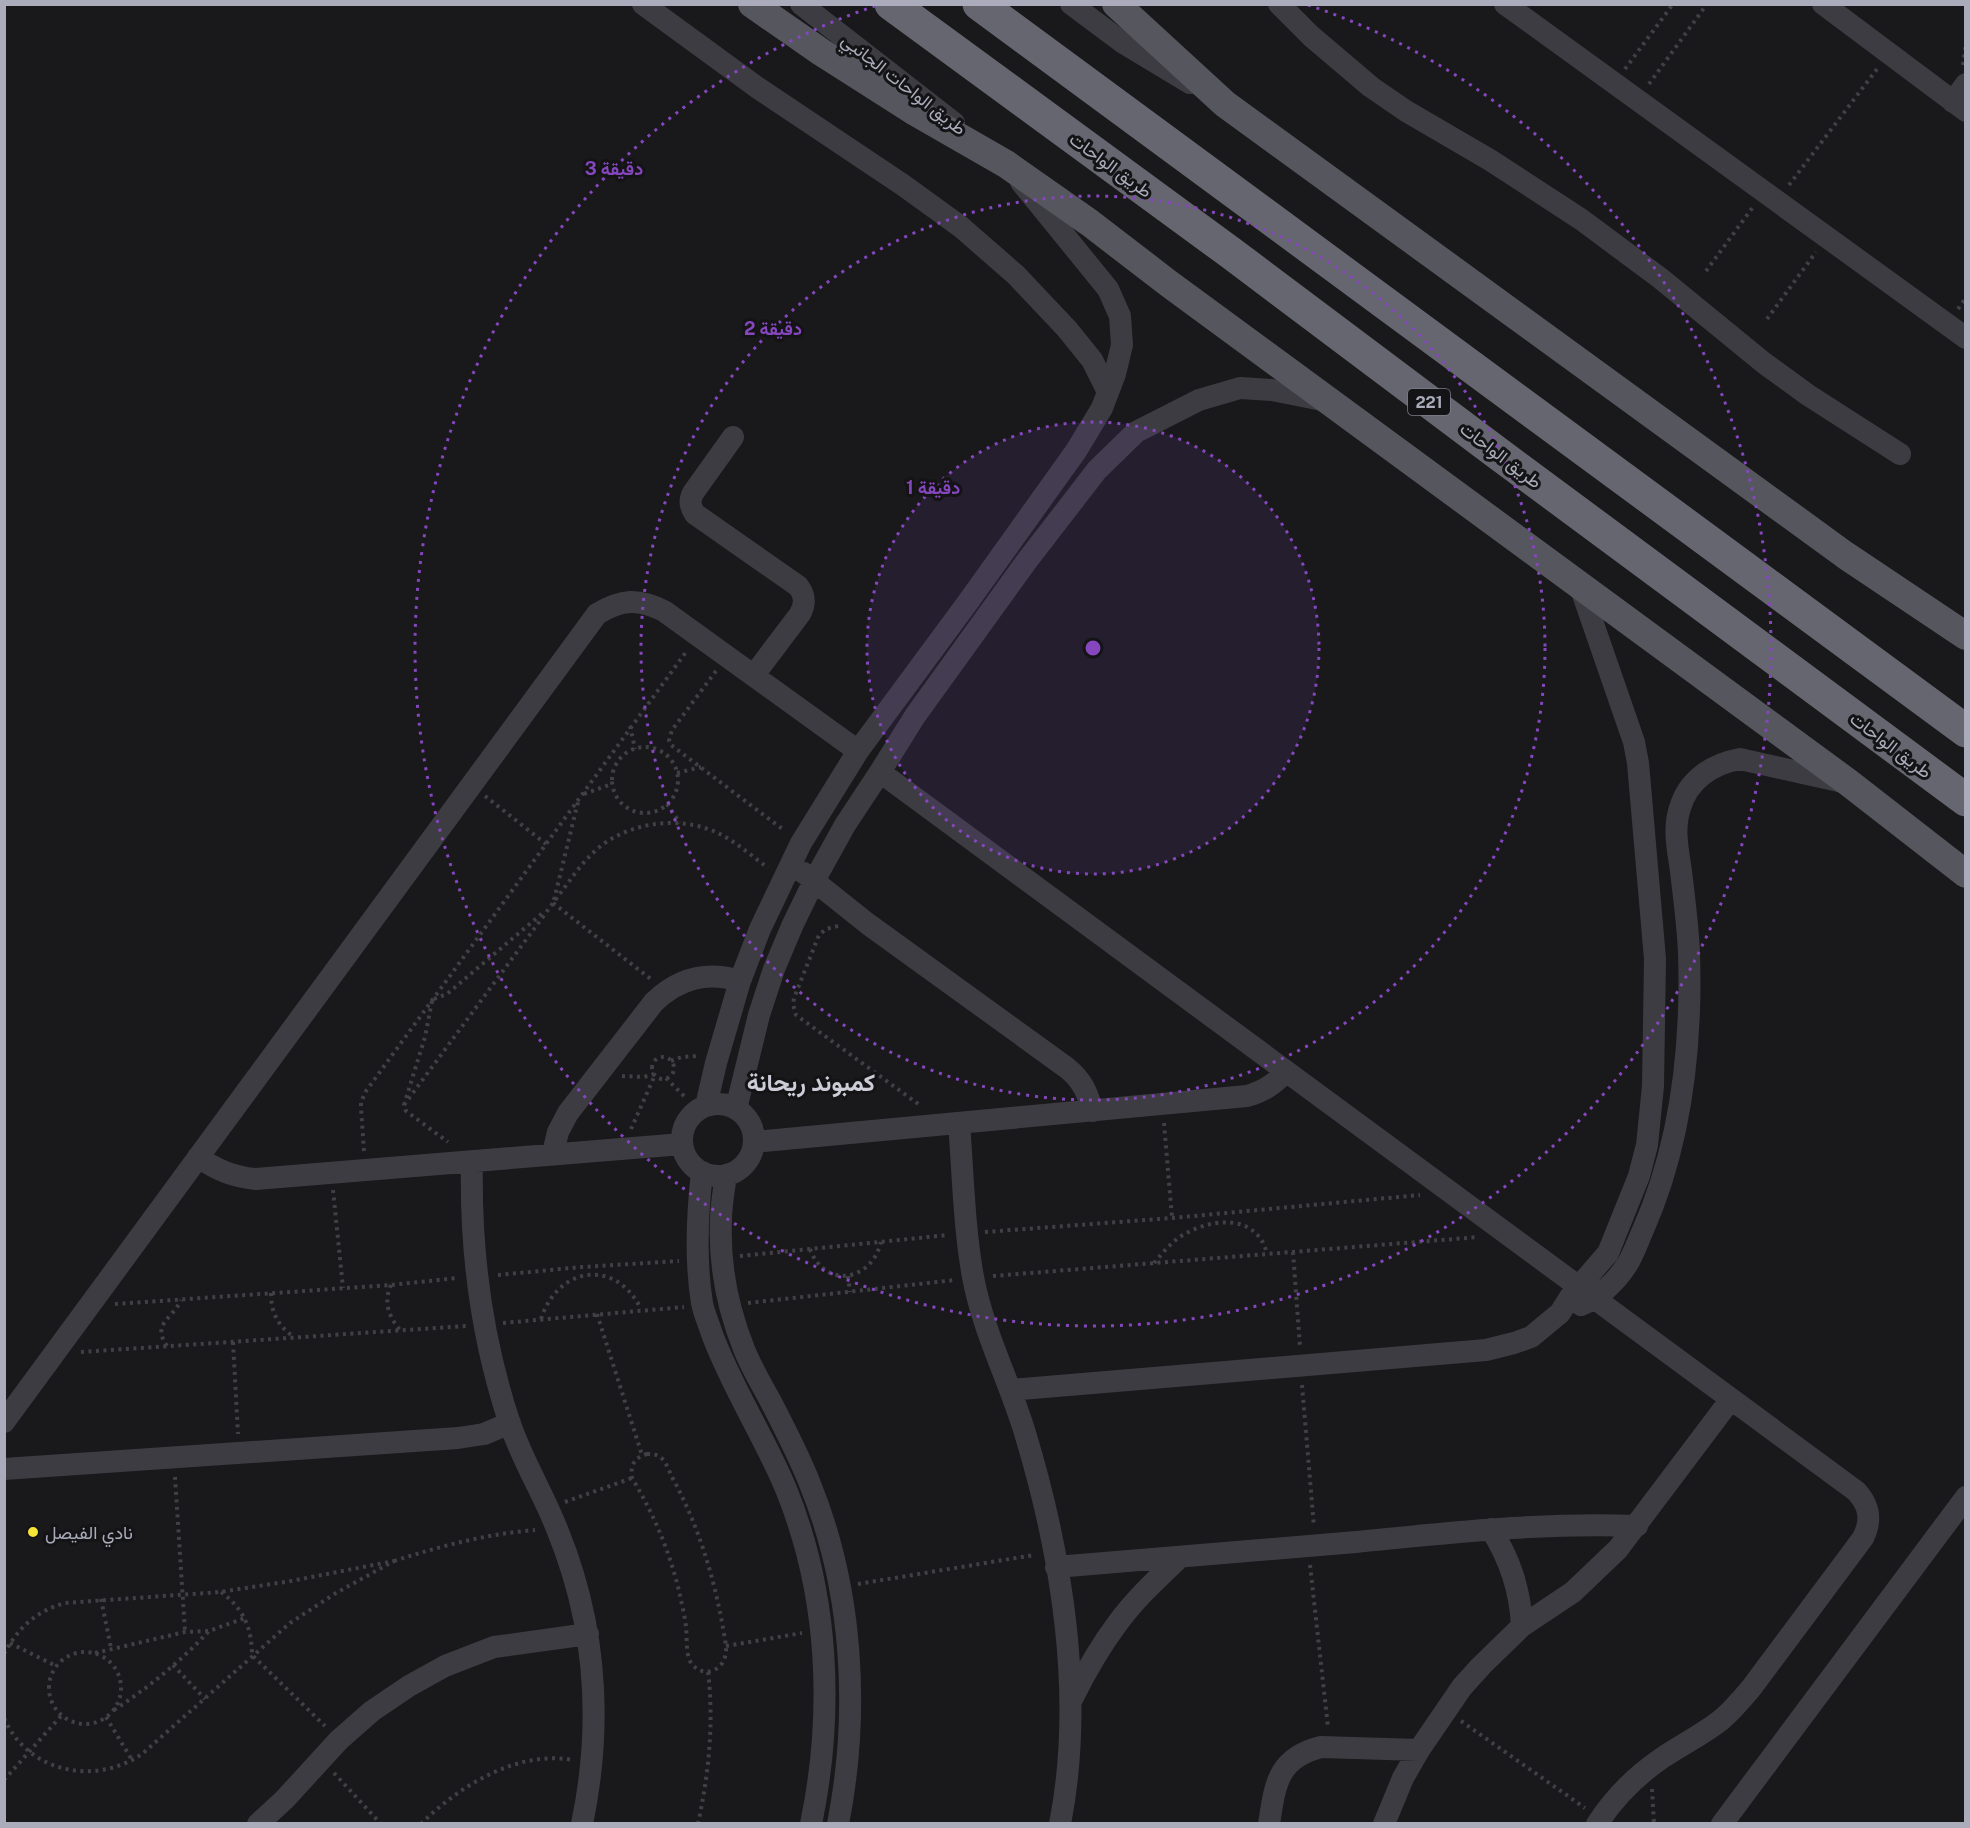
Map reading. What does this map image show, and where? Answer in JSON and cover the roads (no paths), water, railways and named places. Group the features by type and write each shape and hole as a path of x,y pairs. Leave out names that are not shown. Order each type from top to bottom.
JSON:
{"highway":[{"name":"طريق الواحات","path":"891,4 1232,253 1965,800"},
{"path":"979,4 1965,731"}],"main road":[{"path":"752,4 821,52 903,104 1006,164 1090,223 1168,284 1849,783 1965,874"},
{"path":"1116,4 1225,104 1845,555 1965,636"}],"street":[{"path":"643,4 758,88 903,185 961,227 1016,275 1066,328 1092,360 1108,392"},
{"name":"طريق الواحات الجانبي","path":"702,1108 740,981 760,929 792,862 858,751 1076,451 1102,408 1115,374 1122,345 1120,316 1108,289 1006,164 801,4"},
{"path":"1071,4 1122,42 1225,104"},
{"path":"1279,4 1311,36 1371,87 1582,220 1660,278 1764,363 1808,395 1900,454"},
{"path":"1505,4 1965,338"},
{"path":"1823,4 1848,12 1889,54 1961,99"},
{"path":"736,1109 746,1061 768,987 793,924 845,825 915,716 1097,470 1136,432 1199,400 1240,388 1272,390 1329,402"},
{"path":"733,437 693,493 690,507 695,514 798,586 805,599 800,614 754,675"},
{"path":"1580,586 1629,725 1638,763 1656,958 1653,1086 1647,1145 1639,1176 1608,1253 1587,1293"},
{"path":"979,587 998,601"},
{"path":"4,1422 597,614 612,605 630,601 648,603 664,611 858,751"},
{"path":"894,700 915,716"},
{"path":"1011,1390 1486,1350 1531,1337 1587,1293 1608,1287 1628,1263 1650,1214 1670,1150 1682,1084 1688,1019 1689,952 1676,829 1683,799 1695,782 1710,769 1740,759 1849,783"},
{"path":"880,772 1856,1491 1863,1499 1868,1508 1869,1518 1868,1529 1863,1538 1738,1704 1721,1720 1644,1772 1613,1802 1599,1821"},
{"path":"792,862 868,924 1077,1077 1089,1098 1092,1111"},
{"path":"553,1153 563,1122 604,1066 665,991 694,977 726,976 740,981"},
{"path":"754,1142 1247,1096 1259,1093 1278,1080 1286,1071"},
{"path":"726,1105 736,1109 750,1123 754,1142 748,1160 735,1172 726,1175 714,1176 702,1172 688,1161 682,1144 685,1125 690,1117 702,1108 726,1105"},
{"path":"953,1124 973,1278 995,1351 1011,1390 1037,1478 1064,1611 1071,1700 1069,1753 1060,1824"},
{"path":"198,1157 211,1166 240,1177 256,1179 682,1144"},
{"path":"1647,1145 1670,1150"},
{"path":"472,1161 472,1238 483,1325 491,1359 510,1423 553,1518 576,1580 588,1634 595,1698 592,1763 582,1824"},
{"path":"702,1172 697,1219 697,1260 703,1306 720,1355 767,1444 787,1491 803,1540 815,1589 826,1690 824,1741 818,1792 811,1824"},
{"path":"726,1175 721,1220 722,1258 729,1305 744,1350 790,1437 811,1486 840,1587 847,1640 850,1692 849,1745 838,1824"},
{"path":"1384,1824 1403,1778 1445,1710 1481,1666 1522,1626 1573,1592 1597,1571 1637,1526 1731,1399"},
{"path":"4,1469 458,1438 484,1434 510,1423"},
{"path":"1722,1824 1965,1497"},
{"path":"1055,1559 1180,1557 1491,1529 1579,1524 1637,1526"},
{"path":"1491,1529 1511,1565 1521,1605 1522,1626"},
{"path":"1071,1700 1092,1660 1118,1623 1147,1588 1180,1557"},
{"path":"258,1824 285,1799 339,1740 372,1711 409,1686 445,1666 494,1647 588,1634"},
{"path":"1269,1824 1276,1786 1284,1767 1294,1757 1321,1748 1419,1750"}],"place":[{"name":"نادي الفيصل","path":"33,1532"}],"district":[{"name":"كمبوند ريحانة","path":"811,1082"}]}
